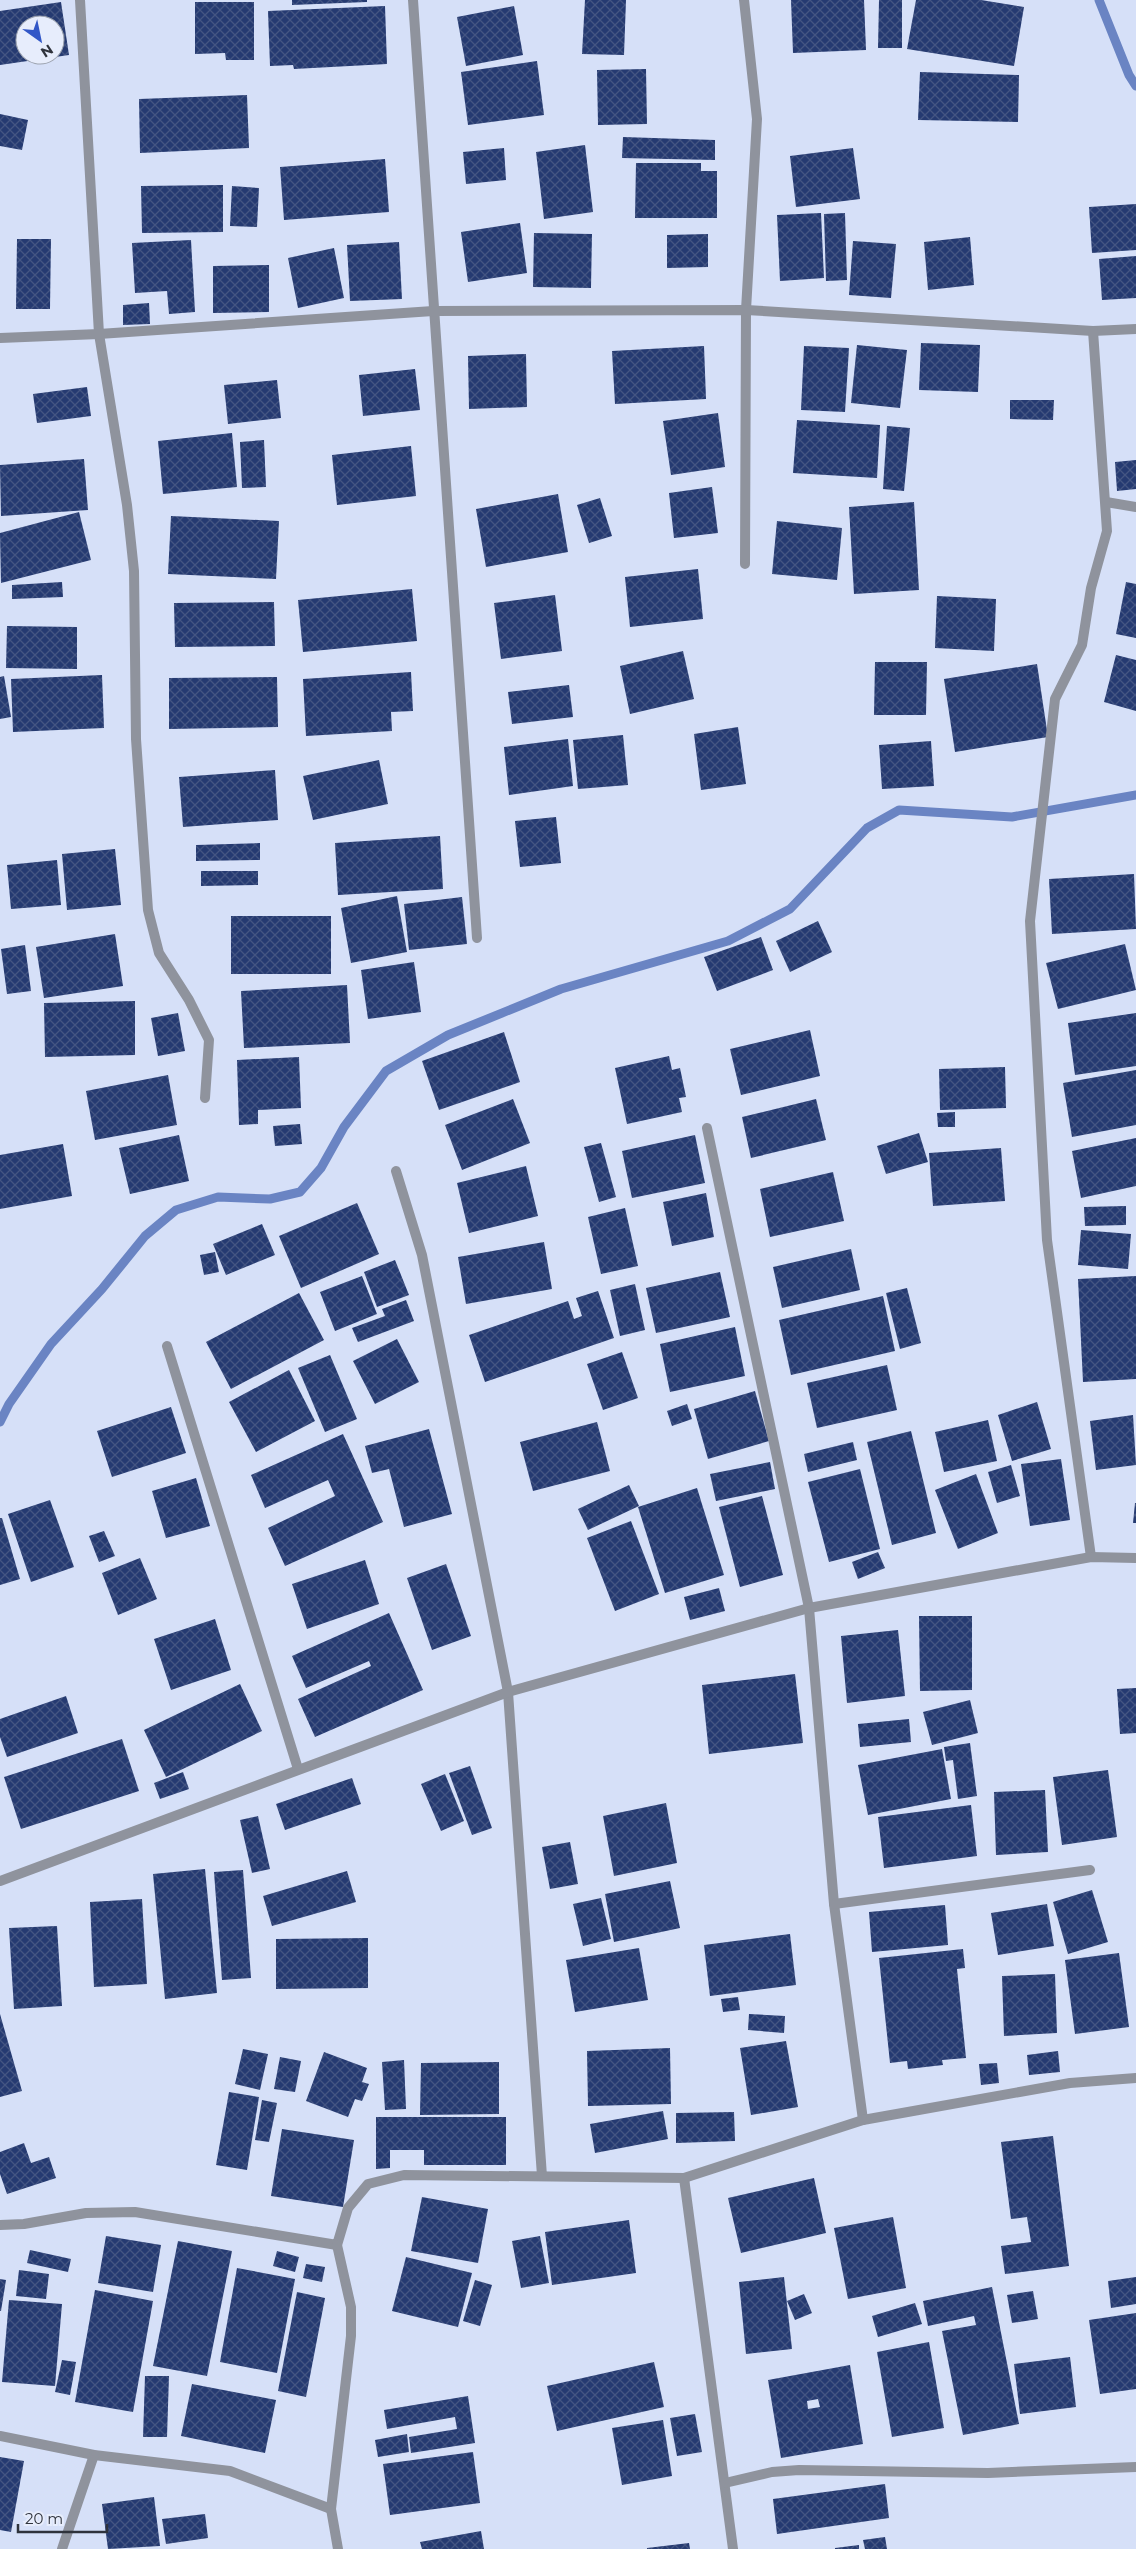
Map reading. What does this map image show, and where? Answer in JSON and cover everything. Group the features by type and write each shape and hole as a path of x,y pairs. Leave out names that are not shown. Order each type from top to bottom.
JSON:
{"street":[{"path":"80,0 99,334 127,505 134,571 136,739 148,910 159,953 189,1000 209,1040 205,1098"},
{"path":"414,0 433,310 478,938"},
{"path":"744,0 757,119 746,310 745,564"},
{"path":"0,338 99,334 433,310 746,310 1093,330 1136,329"},
{"path":"1091,1557 1046,1240 1030,921 1051,719 1055,699 1082,645 1091,588 1107,532 1093,330"},
{"path":"1106,502 1136,507"},
{"path":"707,1128 809,1608 834,1904 864,2120"},
{"path":"396,1171 422,1255 508,1692 542,2176"},
{"path":"167,1346 298,1769"},
{"path":"0,1881 508,1692 809,1608 1091,1557 1136,1558"},
{"path":"834,1904 1090,1870"},
{"path":"338,2549 331,2509 351,2326 351,2307 337,2246 348,2208 368,2184 404,2175 684,2178 864,2120 1070,2083 1136,2078"},
{"path":"684,2178 733,2549"},
{"path":"0,2225 24,2224 86,2214 135,2212 337,2246"},
{"path":"0,2436 94,2455 230,2471 331,2509"},
{"path":"62,2549 94,2455"},
{"path":"725,2483 772,2472 799,2470 988,2473 1136,2467"}],"building":[{"path":"292,0 367,0 367,2 292,5"},
{"path":"585,0 626,0 624,55 582,54"},
{"path":"791,0 864,0 866,50 793,53"},
{"path":"879,0 902,0 902,48 878,48"},
{"path":"916,0 981,0 1024,7 1014,66 907,49"},
{"path":"61,2 63,15 15,15 15,63 0,65 0,11"},
{"path":"195,2 254,2 254,60 226,60 225,53 195,54"},
{"path":"385,6 387,64 294,69 293,65 270,66 268,11"},
{"path":"514,6 523,55 466,66 457,17"},
{"path":"65,28 69,55 65,56"},
{"path":"537,61 544,115 468,125 461,72"},
{"path":"646,69 647,124 598,125 597,70"},
{"path":"920,72 1019,75 1018,122 918,120"},
{"path":"247,95 249,148 140,153 139,99"},
{"path":"0,114 28,120 22,150 0,146"},
{"path":"623,137 715,140 715,160 622,158"},
{"path":"585,145 593,212 544,219 536,152"},
{"path":"504,148 506,180 466,184 463,152"},
{"path":"853,148 860,199 796,207 790,156"},
{"path":"385,159 389,212 284,220 280,167"},
{"path":"636,163 701,163 701,171 717,171 717,218 635,218"},
{"path":"223,185 223,232 142,233 141,186"},
{"path":"232,186 259,188 257,227 230,226"},
{"path":"1136,204 1136,250 1092,253 1089,207"},
{"path":"821,213 824,278 780,281 777,215"},
{"path":"845,213 847,280 826,281 824,214"},
{"path":"520,223 527,273 468,282 461,232"},
{"path":"534,233 592,234 591,288 533,287"},
{"path":"708,234 708,267 667,268 667,235"},
{"path":"970,237 974,285 928,290 924,242"},
{"path":"17,239 51,239 50,309 16,309"},
{"path":"191,240 195,312 169,314 167,291 135,293 132,243"},
{"path":"853,241 896,244 891,298 849,295"},
{"path":"399,242 402,299 350,301 347,245"},
{"path":"334,248 344,298 298,308 288,258"},
{"path":"1136,256 1136,298 1102,300 1099,259"},
{"path":"269,265 269,312 213,313 213,266"},
{"path":"149,303 150,324 123,325 123,305"},
{"path":"921,343 980,345 978,392 919,390"},
{"path":"857,345 907,350 900,408 851,403"},
{"path":"704,346 706,399 615,404 612,351"},
{"path":"804,346 849,348 845,412 801,410"},
{"path":"526,354 527,407 469,409 468,356"},
{"path":"415,369 420,410 363,416 359,375"},
{"path":"277,380 281,418 228,424 224,385"},
{"path":"87,387 91,416 37,423 33,394"},
{"path":"1010,400 1054,400 1053,420 1010,419"},
{"path":"718,413 725,467 671,475 663,421"},
{"path":"797,420 880,425 877,478 793,473"},
{"path":"887,426 910,428 904,491 883,489"},
{"path":"232,433 237,487 163,494 158,441"},
{"path":"264,440 266,487 242,488 240,442"},
{"path":"411,446 416,496 337,505 332,455"},
{"path":"84,459 88,510 1,516 0,465"},
{"path":"1136,460 1136,489 1117,491 1115,462"},
{"path":"712,487 718,533 674,538 669,493"},
{"path":"558,494 568,552 486,567 476,509"},
{"path":"600,498 612,536 589,543 577,505"},
{"path":"914,502 919,590 854,594 849,507"},
{"path":"79,512 91,560 1,583 0,533"},
{"path":"171,516 279,521 276,579 168,574"},
{"path":"777,521 842,528 837,580 772,574"},
{"path":"698,569 703,619 630,627 625,577"},
{"path":"62,582 63,597 12,599 12,585"},
{"path":"1126,582 1136,584 1136,638 1116,634"},
{"path":"412,589 417,641 303,652 298,600"},
{"path":"555,595 562,651 501,659 494,603"},
{"path":"937,596 996,599 994,651 935,648"},
{"path":"274,602 275,646 175,647 174,603"},
{"path":"7,626 77,627 77,669 6,668"},
{"path":"683,651 694,699 630,714 620,666"},
{"path":"1116,655 1136,660 1136,711 1104,702"},
{"path":"875,662 927,662 926,715 874,715"},
{"path":"1037,664 1048,737 955,752 944,679"},
{"path":"411,672 413,711 391,712 392,731 306,736 303,679"},
{"path":"102,675 104,728 13,732 11,679"},
{"path":"4,676 11,717 0,719 0,677"},
{"path":"277,677 278,727 169,729 169,678"},
{"path":"569,685 573,717 512,724 508,692"},
{"path":"738,727 746,784 701,790 694,734"},
{"path":"623,735 628,785 578,789 573,740"},
{"path":"568,739 573,786 509,795 504,747"},
{"path":"931,741 934,786 882,789 879,745"},
{"path":"379,760 388,804 313,820 303,776"},
{"path":"275,770 278,820 183,827 179,777"},
{"path":"556,817 561,863 520,867 515,821"},
{"path":"440,836 443,889 338,895 335,843"},
{"path":"260,843 260,860 196,861 196,845"},
{"path":"115,849 121,905 67,910 62,854"},
{"path":"57,860 61,905 11,909 7,865"},
{"path":"201,871 258,871 258,885 201,886"},
{"path":"1134,874 1136,929 1052,934 1049,879"},
{"path":"397,896 407,952 351,963 341,908"},
{"path":"462,897 467,944 409,950 404,904"},
{"path":"231,916 331,916 331,974 231,974"},
{"path":"818,921 832,952 790,972 776,941"},
{"path":"115,934 123,986 44,998 36,947"},
{"path":"761,937 773,970 717,991 704,957"},
{"path":"1125,944 1136,990 1058,1009 1046,963"},
{"path":"25,945 31,991 7,994 1,949"},
{"path":"414,962 421,1012 368,1019 361,970"},
{"path":"347,985 350,1043 244,1048 241,991"},
{"path":"135,1001 135,1055 45,1057 44,1003"},
{"path":"178,1013 185,1051 158,1056 151,1018"},
{"path":"1136,1013 1136,1066 1075,1075 1068,1023"},
{"path":"810,1030 820,1076 741,1095 730,1049"},
{"path":"504,1032 520,1082 439,1110 422,1061"},
{"path":"669,1056 672,1070 680,1068 686,1097 679,1098 682,1112 627,1124 615,1068"},
{"path":"299,1057 301,1108 258,1110 258,1124 239,1125 237,1060"},
{"path":"1005,1067 1006,1108 940,1110 939,1069"},
{"path":"1136,1070 1136,1125 1072,1137 1063,1083"},
{"path":"168,1075 177,1125 95,1140 86,1091"},
{"path":"513,1099 530,1143 462,1170 445,1125"},
{"path":"816,1099 826,1140 751,1158 742,1117"},
{"path":"955,1112 955,1127 938,1127 937,1113"},
{"path":"300,1124 302,1144 275,1146 273,1126"},
{"path":"919,1133 928,1162 886,1174 877,1146"},
{"path":"179,1135 189,1181 130,1194 119,1148"},
{"path":"695,1135 705,1183 632,1198 622,1151"},
{"path":"1136,1138 1136,1186 1081,1198 1072,1151"},
{"path":"601,1143 616,1197 599,1202 584,1147"},
{"path":"63,1144 72,1196 0,1209 0,1155"},
{"path":"1001,1148 1005,1201 933,1206 929,1153"},
{"path":"526,1166 538,1216 469,1233 457,1183"},
{"path":"833,1172 844,1221 770,1237 760,1189"},
{"path":"706,1193 714,1237 672,1246 663,1202"},
{"path":"357,1203 379,1254 301,1288 279,1236"},
{"path":"1126,1206 1126,1225 1085,1226 1084,1207"},
{"path":"625,1208 638,1266 601,1274 588,1217"},
{"path":"262,1224 275,1255 226,1275 213,1244"},
{"path":"1081,1230 1131,1234 1128,1269 1078,1265"},
{"path":"544,1242 552,1289 466,1304 458,1257"},
{"path":"851,1249 860,1290 782,1308 773,1267"},
{"path":"215,1252 219,1272 204,1275 200,1255"},
{"path":"395,1260 409,1295 377,1307 364,1272"},
{"path":"720,1272 730,1317 656,1333 646,1288"},
{"path":"362,1276 377,1314 335,1331 320,1292"},
{"path":"1136,1276 1136,1379 1083,1382 1078,1279"},
{"path":"635,1284 645,1330 620,1336 610,1290"},
{"path":"907,1288 921,1343 900,1349 886,1293"},
{"path":"598,1291 614,1338 485,1382 469,1335 568,1301 574,1319 582,1316 576,1298"},
{"path":"299,1293 324,1340 231,1389 206,1342"},
{"path":"883,1296 895,1351 791,1375 779,1320"},
{"path":"406,1300 414,1321 358,1342 352,1328 385,1316 382,1309"},
{"path":"735,1327 745,1376 670,1392 660,1344"},
{"path":"397,1339 419,1382 375,1404 353,1361"},
{"path":"622,1352 638,1398 603,1410 587,1364"},
{"path":"330,1355 357,1419 325,1432 298,1368"},
{"path":"887,1365 897,1410 817,1428 807,1383"},
{"path":"289,1370 315,1421 256,1452 229,1402"},
{"path":"755,1391 769,1441 708,1459 694,1409"},
{"path":"1037,1402 1051,1449 1012,1461 998,1415"},
{"path":"687,1404 692,1419 672,1426 667,1411"},
{"path":"171,1407 186,1453 112,1477 97,1431"},
{"path":"1133,1415 1136,1465 1096,1470 1090,1421"},
{"path":"988,1420 997,1461 944,1472 935,1432"},
{"path":"597,1422 610,1471 533,1491 520,1442"},
{"path":"429,1429 452,1514 404,1527 389,1469 372,1473 365,1446"},
{"path":"911,1431 936,1533 892,1545 867,1442"},
{"path":"343,1434 383,1522 285,1566 268,1528 335,1496 328,1480 265,1508 251,1475"},
{"path":"853,1442 857,1460 808,1472 804,1454"},
{"path":"1061,1459 1070,1520 1030,1526 1021,1464"},
{"path":"770,1462 775,1489 716,1501 710,1474"},
{"path":"1011,1465 1020,1496 997,1503 988,1472"},
{"path":"860,1469 880,1549 829,1562 808,1482"},
{"path":"976,1474 998,1533 958,1549 935,1490"},
{"path":"196,1478 210,1526 166,1538 152,1491"},
{"path":"629,1485 639,1506 588,1530 578,1509"},
{"path":"697,1488 724,1575 665,1593 638,1507"},
{"path":"762,1496 783,1575 740,1587 719,1507"},
{"path":"50,1500 74,1567 31,1582 8,1514"},
{"path":"1135,1503 1136,1523 1133,1523"},
{"path":"0,1518 2,1518 20,1579 0,1585"},
{"path":"631,1521 659,1594 615,1611 587,1538"},
{"path":"104,1531 115,1556 99,1562 89,1536"},
{"path":"878,1552 885,1568 858,1579 852,1562"},
{"path":"140,1558 157,1599 118,1615 102,1573"},
{"path":"365,1560 379,1604 307,1629 292,1584"},
{"path":"446,1564 471,1636 432,1650 407,1578"},
{"path":"719,1588 725,1611 690,1620 684,1597"},
{"path":"389,1613 423,1690 315,1737 298,1699 371,1666 369,1661 306,1688 292,1656"},
{"path":"919,1616 972,1616 972,1690 920,1691"},
{"path":"215,1619 231,1670 171,1690 154,1639"},
{"path":"898,1630 905,1696 847,1703 841,1636"},
{"path":"795,1674 803,1743 709,1754 702,1685"},
{"path":"240,1684 262,1731 166,1777 144,1730"},
{"path":"1136,1688 1136,1733 1120,1734 1117,1689"},
{"path":"66,1696 78,1733 7,1757 0,1737 0,1719"},
{"path":"970,1700 978,1733 932,1745 923,1712"},
{"path":"909,1719 911,1742 860,1747 858,1724"},
{"path":"122,1739 139,1791 21,1829 4,1777"},
{"path":"970,1743 977,1796 958,1799 953,1760 946,1761 944,1747"},
{"path":"942,1749 951,1799 868,1815 858,1765"},
{"path":"470,1766 492,1828 472,1835 449,1773"},
{"path":"1108,1770 1117,1837 1062,1845 1053,1777"},
{"path":"183,1772 189,1789 160,1799 154,1783"},
{"path":"445,1774 464,1821 441,1831 421,1784"},
{"path":"352,1778 361,1804 285,1830 276,1804"},
{"path":"1045,1790 1048,1852 996,1855 994,1792"},
{"path":"666,1803 677,1863 614,1876 603,1816"},
{"path":"971,1805 977,1856 884,1868 878,1817"},
{"path":"258,1816 270,1869 252,1873 240,1820"},
{"path":"570,1842 578,1884 550,1889 542,1847"},
{"path":"205,1869 217,1993 165,1999 153,1874"},
{"path":"243,1870 251,1978 222,1980 214,1872"},
{"path":"347,1871 356,1902 272,1926 263,1896"},
{"path":"670,1881 680,1928 614,1942 605,1894"},
{"path":"1092,1890 1108,1942 1068,1954 1053,1902"},
{"path":"601,1898 611,1939 583,1946 573,1904"},
{"path":"142,1899 147,1984 94,1987 90,1902"},
{"path":"1047,1904 1054,1946 998,1955 991,1913"},
{"path":"945,1905 948,1945 872,1952 869,1912"},
{"path":"57,1926 62,2006 14,2009 9,1928"},
{"path":"790,1934 796,1985 710,1996 704,1945"},
{"path":"368,1938 368,1988 276,1989 276,1939"},
{"path":"639,1948 648,2000 575,2012 566,1960"},
{"path":"963,1949 965,1968 957,1969 966,2058 942,2060 943,2065 908,2069 907,2061 890,2063 879,1958"},
{"path":"1119,1953 1129,2027 1075,2034 1065,1960"},
{"path":"1055,1974 1057,2033 1004,2036 1002,1976"},
{"path":"738,1997 740,2010 723,2012 721,1999"},
{"path":"0,2014 22,2091 0,2097"},
{"path":"749,2014 785,2016 784,2033 748,2030"},
{"path":"786,2041 798,2107 751,2115 740,2048"},
{"path":"670,2048 671,2104 588,2106 587,2051"},
{"path":"243,2049 268,2054 260,2090 235,2084"},
{"path":"1058,2051 1060,2072 1029,2075 1027,2055"},
{"path":"324,2052 367,2068 362,2082 369,2084 362,2101 355,2099 348,2117 306,2101"},
{"path":"280,2057 301,2061 295,2092 274,2089"},
{"path":"404,2060 406,2109 385,2110 382,2062"},
{"path":"499,2062 499,2114 420,2115 421,2063"},
{"path":"997,2063 999,2083 981,2085 979,2064"},
{"path":"229,2092 259,2097 247,2170 216,2165"},
{"path":"262,2100 277,2103 269,2142 255,2140"},
{"path":"663,2111 668,2139 595,2153 590,2124"},
{"path":"734,2112 735,2141 676,2143 676,2113"},
{"path":"376,2117 506,2117 506,2165 424,2165 424,2150 390,2150 390,2168 376,2169"},
{"path":"282,2129 354,2140 343,2207 271,2196"},
{"path":"1053,2136 1069,2266 1005,2274 1001,2246 1031,2242 1027,2217 1011,2219 1001,2142"},
{"path":"24,2143 31,2163 49,2157 56,2178 7,2194 0,2174 0,2152"},
{"path":"814,2178 826,2233 741,2253 728,2198"},
{"path":"422,2197 488,2209 478,2263 411,2251"},
{"path":"893,2217 906,2288 848,2299 834,2228"},
{"path":"629,2220 636,2273 552,2285 545,2232"},
{"path":"106,2236 161,2245 153,2292 98,2283"},
{"path":"540,2236 549,2283 521,2288 512,2241"},
{"path":"178,2241 232,2251 207,2376 153,2366"},
{"path":"30,2250 71,2259 68,2272 27,2263"},
{"path":"277,2251 299,2257 295,2272 273,2266"},
{"path":"406,2257 472,2273 458,2327 392,2311"},
{"path":"306,2264 325,2267 322,2282 303,2278"},
{"path":"237,2268 295,2279 277,2373 220,2362"},
{"path":"19,2270 49,2274 46,2299 16,2296"},
{"path":"784,2277 792,2349 746,2354 739,2282"},
{"path":"1136,2277 1136,2304 1111,2308 1108,2281"},
{"path":"0,2279 6,2280 1,2311 0,2311"},
{"path":"475,2280 492,2285 480,2326 463,2321"},
{"path":"992,2287 1019,2424 963,2435 942,2331 976,2325 974,2316 928,2326 923,2301"},
{"path":"95,2290 153,2301 133,2412 75,2402"},
{"path":"1033,2291 1038,2319 1012,2323 1007,2295"},
{"path":"297,2292 325,2298 306,2397 278,2391"},
{"path":"804,2294 812,2313 795,2320 787,2301"},
{"path":"9,2300 62,2304 55,2386 2,2382"},
{"path":"915,2303 922,2324 878,2337 872,2316"},
{"path":"1136,2313 1136,2389 1100,2394 1089,2320"},
{"path":"929,2342 944,2428 892,2437 877,2352"},
{"path":"1070,2357 1076,2407 1020,2414 1014,2364"},
{"path":"62,2360 76,2362 70,2395 55,2392"},
{"path":"654,2362 664,2407 557,2431 547,2386"},
{"path":"850,2365 863,2444 781,2458 768,2380","holes":["818,2399 820,2407 808,2409 807,2401"]},
{"path":"145,2376 169,2376 167,2437 143,2437"},
{"path":"192,2384 276,2400 265,2453 181,2436"},
{"path":"468,2396 475,2443 411,2453 409,2437 457,2429 455,2417 387,2429 384,2410"},
{"path":"695,2414 702,2452 677,2456 670,2418"},
{"path":"663,2420 672,2476 622,2485 612,2428"},
{"path":"407,2434 409,2452 378,2457 375,2440"},
{"path":"473,2452 480,2503 390,2515 383,2464"},
{"path":"0,2457 24,2461 11,2532 0,2530"},
{"path":"885,2484 889,2518 777,2534 773,2499"},
{"path":"154,2497 160,2546 108,2549 102,2504"},
{"path":"205,2514 208,2538 166,2544 162,2519"},
{"path":"481,2531 484,2549 422,2549 420,2542"},
{"path":"885,2537 887,2549 865,2549 863,2540"},
{"path":"689,2543 690,2549 647,2549 647,2548"},
{"path":"859,2545 859,2549 835,2549 835,2548"}],"waterway":[{"path":"1099,0 1129,75 1136,86"},
{"path":"0,1422 9,1404 51,1344 102,1289 145,1236 176,1210 218,1197 270,1199 300,1192 321,1168 344,1127 386,1071 448,1035 561,989 728,941 790,909 867,828 899,810 1012,817 1136,795"}]}
